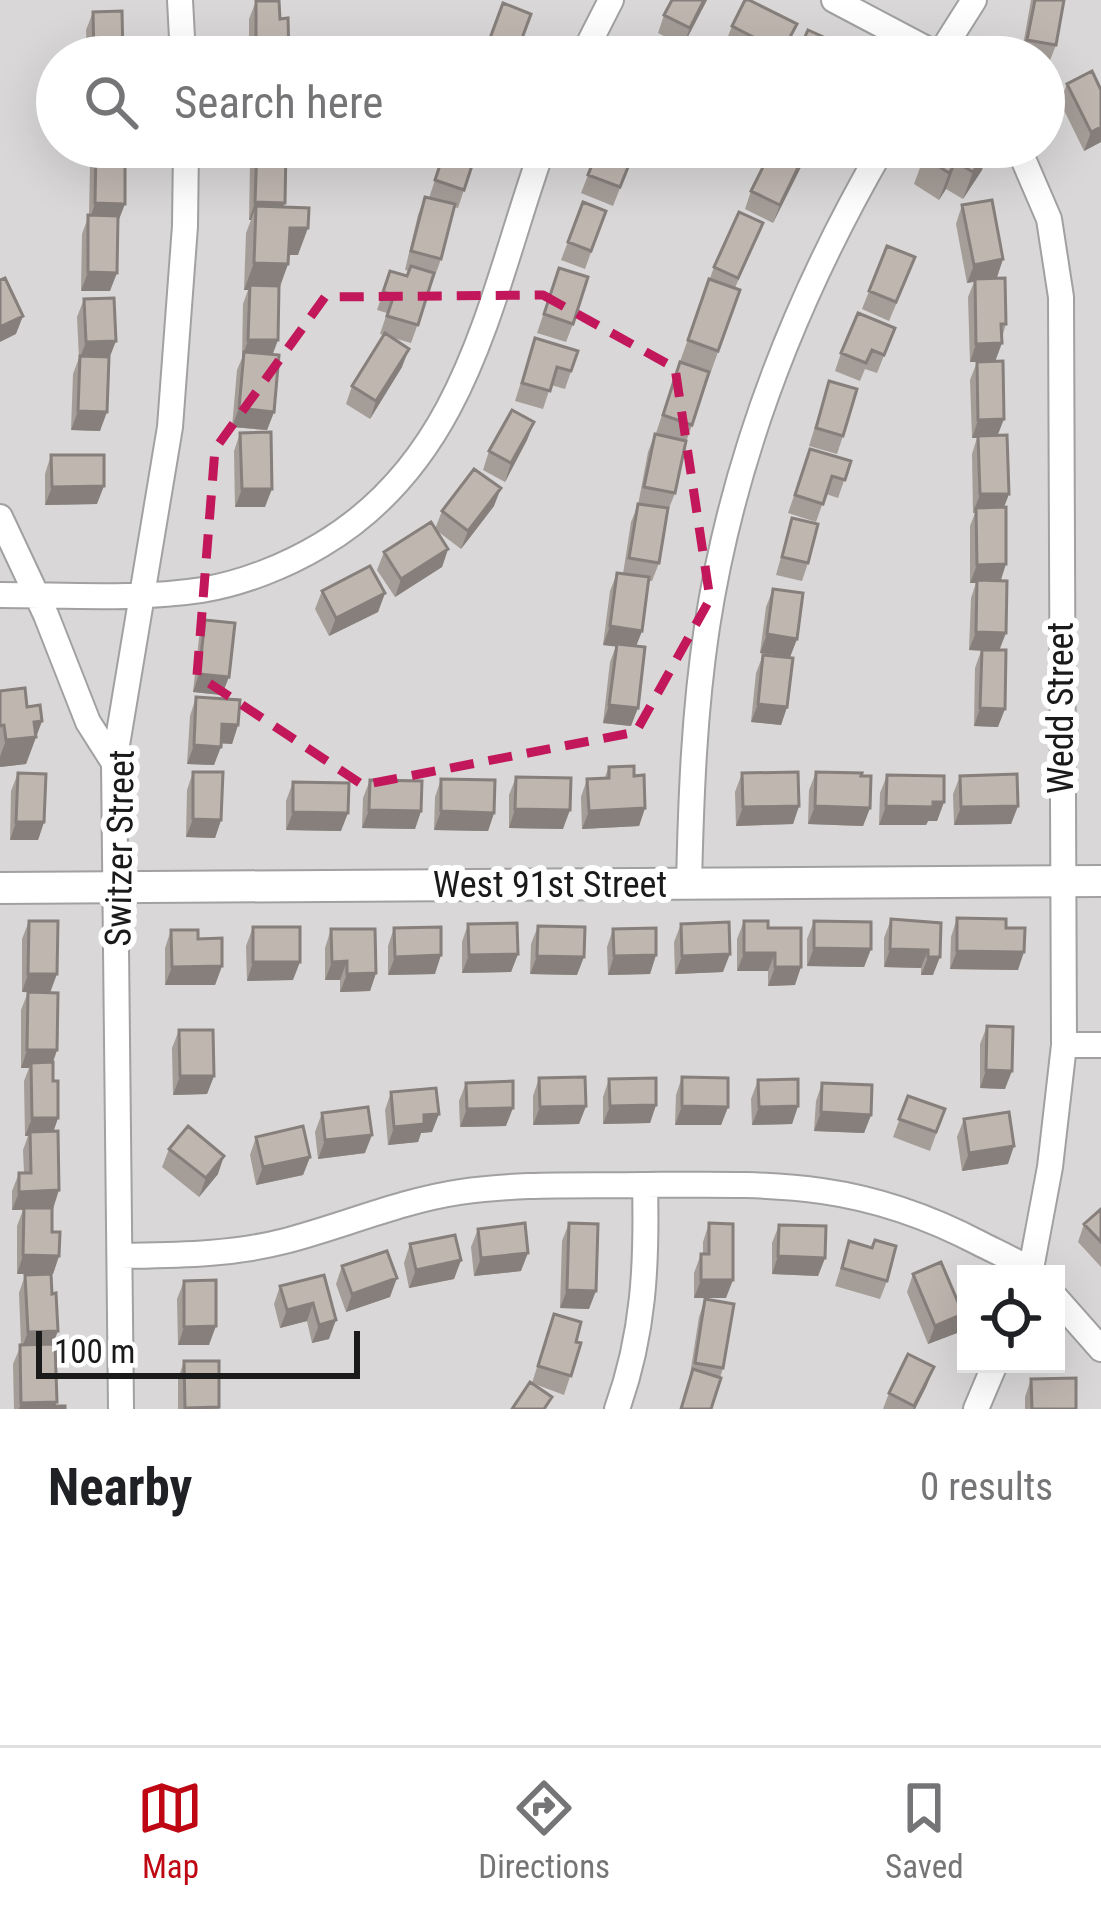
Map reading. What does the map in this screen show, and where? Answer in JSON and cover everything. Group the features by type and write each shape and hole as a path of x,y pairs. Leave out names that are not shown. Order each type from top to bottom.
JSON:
{"street":[{"path":"180,0 182,36"},
{"path":"593,36 611,0"},
{"path":"834,0 902,36"},
{"path":"952,36 974,0"},
{"name":"Switzer Street","path":"122,1409 114,763 177,353 184,168"},
{"path":"0,596 208,589 258,575 346,530 418,461 447,415 471,365 536,168"},
{"path":"689,884 696,713 725,538 753,434 784,345 872,168"},
{"name":"Wedd Street","path":"1027,168 1049,219 1061,297 1064,1045 1033,1265"},
{"path":"0,517 88,722 114,763"},
{"name":"West 91st Street","path":"0,888 1101,881"},
{"path":"1064,1045 1101,1046"},
{"path":"121,1256 234,1251 456,1192 514,1186 773,1184 825,1189 889,1204 957,1232 1017,1265"},
{"path":"617,1409 632,1369 643,1315 645,1185"},
{"path":"1065,1308 1101,1349"},
{"path":"976,1409 991,1373"}],"highlighted area":[{"path":"543,295 675,368 710,599 636,732 363,785 197,675 215,449 325,297"}],"shaded area":[{"path":"0,0 1101,0 1101,865 0,872"},
{"path":"1101,890 1101,1409 0,1409 0,899"}],"building":[{"path":"672,0 704,0 690,28 664,15"},
{"path":"745,0 797,24 791,36 751,36 732,26"},
{"path":"1035,0 1064,0 1058,36 1028,36"},
{"path":"256,1 279,1 280,19 288,18 288,36 256,36"},
{"path":"503,3 531,14 523,36 491,36"},
{"path":"122,11 123,36 94,36 93,12"},
{"path":"1092,71 1101,90 1101,127 1091,132 1067,84"},
{"path":"96,168 125,168 125,204 95,203"},
{"path":"256,168 286,168 285,203 255,202"},
{"path":"439,168 471,168 464,190 435,180"},
{"path":"591,168 628,168 620,187 588,175"},
{"path":"762,168 798,168 780,205 751,191"},
{"path":"425,197 455,204 441,259 411,251"},
{"path":"992,200 1003,259 974,265 962,205"},
{"path":"583,202 606,211 591,251 568,242"},
{"path":"256,206 309,208 308,228 290,228 288,264 254,263"},
{"path":"739,212 763,223 738,278 714,267"},
{"path":"88,215 118,216 117,273 88,272"},
{"path":"887,246 915,257 896,302 869,291"},
{"path":"411,266 434,273 418,325 387,316 394,295 383,292 390,271 407,276"},
{"path":"559,268 588,277 573,324 544,314"},
{"path":"5,278 23,316 0,327 0,280"},
{"path":"1005,278 1002,343 976,344 975,279"},
{"path":"709,279 740,290 718,351 688,340"},
{"path":"250,285 279,286 278,340 248,340"},
{"path":"114,298 116,341 86,342 84,299"},
{"path":"858,313 895,328 884,355 872,350 866,363 841,353"},
{"path":"385,333 409,349 376,401 352,386"},
{"path":"535,338 578,351 571,371 557,367 550,391 522,383"},
{"path":"244,352 279,355 274,412 239,408"},
{"path":"80,356 109,357 107,412 78,411"},
{"path":"1003,361 1004,419 978,420 977,362"},
{"path":"680,362 709,372 692,425 663,415"},
{"path":"829,381 857,389 843,436 816,428"},
{"path":"512,410 534,422 511,463 489,451"},
{"path":"271,432 272,489 242,489 240,433"},
{"path":"655,434 686,441 675,493 644,487"},
{"path":"1007,435 1009,494 980,494 978,436"},
{"path":"810,449 851,461 845,480 832,476 823,504 795,495"},
{"path":"51,455 104,455 104,486 52,487"},
{"path":"474,469 501,488 468,531 442,511"},
{"path":"638,504 668,508 659,563 629,558"},
{"path":"1006,507 1006,564 977,565 976,508"},
{"path":"792,518 818,524 808,563 782,557"},
{"path":"431,522 448,549 401,579 384,552"},
{"path":"370,566 385,593 336,618 322,591"},
{"path":"617,573 649,577 642,631 610,626"},
{"path":"977,580 1007,581 1006,633 976,632"},
{"path":"773,589 803,593 797,639 767,634"},
{"path":"205,620 235,623 229,677 199,674"},
{"path":"617,644 645,647 638,708 609,705"},
{"path":"982,650 1006,650 1005,709 980,708"},
{"path":"763,655 793,658 787,707 758,704"},
{"path":"25,688 27,707 40,705 42,721 34,722 36,737 6,740 4,725 0,726 0,691"},
{"path":"196,697 240,700 238,725 222,724 221,747 194,745"},
{"path":"634,766 634,776 644,775 645,808 589,811 587,779 609,778 609,767"},
{"path":"193,772 223,772 221,820 193,819"},
{"path":"798,772 799,806 743,807 742,773"},
{"path":"816,772 871,776 870,808 815,806"},
{"path":"18,773 46,774 44,822 16,822"},
{"path":"1017,774 1018,806 961,807 960,776"},
{"path":"887,775 944,776 944,802 933,802 933,807 886,806"},
{"path":"516,777 571,778 570,810 515,809"},
{"path":"441,779 495,780 494,813 441,811"},
{"path":"370,780 422,781 421,811 369,810"},
{"path":"293,782 349,783 348,813 293,812"},
{"path":"957,918 1006,919 1006,928 1025,928 1024,952 957,951"},
{"path":"891,919 941,923 940,957 928,957 928,950 890,949"},
{"path":"29,921 58,921 57,974 28,974"},
{"path":"744,921 768,921 768,928 801,928 801,967 775,967 775,953 744,953"},
{"path":"814,921 871,922 871,949 814,948"},
{"path":"729,922 730,954 682,956 681,924"},
{"path":"517,923 518,954 469,955 468,924"},
{"path":"538,926 585,927 584,957 537,956"},
{"path":"253,927 300,927 300,962 253,962"},
{"path":"441,927 441,955 395,957 394,928"},
{"path":"656,928 656,955 614,956 613,929"},
{"path":"331,929 375,929 376,973 347,974 347,961 332,962"},
{"path":"171,930 198,930 198,939 222,938 222,966 172,967"},
{"path":"28,992 58,993 57,1050 27,1050"},
{"path":"987,1026 1013,1027 1012,1071 986,1070"},
{"path":"179,1030 213,1030 214,1076 180,1076"},
{"path":"53,1062 58,1118 32,1118 31,1063"},
{"path":"585,1077 586,1106 540,1107 539,1078"},
{"path":"682,1077 728,1078 728,1107 682,1106"},
{"path":"656,1078 656,1105 610,1106 609,1079"},
{"path":"798,1079 798,1106 759,1107 758,1080"},
{"path":"513,1081 513,1108 467,1109 466,1083"},
{"path":"822,1083 872,1085 871,1115 821,1112"},
{"path":"436,1088 439,1114 424,1115 424,1124 394,1127 391,1092"},
{"path":"908,1096 945,1109 936,1132 899,1119"},
{"path":"368,1107 372,1135 325,1140 322,1113"},
{"path":"1009,1112 1014,1146 969,1153 964,1119"},
{"path":"188,1126 224,1156 206,1178 169,1149"},
{"path":"303,1126 310,1157 263,1167 256,1137"},
{"path":"58,1131 59,1190 19,1192 19,1173 31,1173 30,1132"},
{"path":"24,1208 52,1208 52,1232 60,1232 59,1256 23,1255"},
{"path":"1101,1209 1101,1242 1084,1224"},
{"path":"525,1223 528,1253 481,1258 478,1229"},
{"path":"569,1223 598,1224 596,1291 567,1290"},
{"path":"709,1223 733,1224 733,1280 701,1280 701,1254 709,1254"},
{"path":"779,1225 826,1226 825,1258 778,1256"},
{"path":"455,1235 461,1260 416,1270 410,1244"},
{"path":"875,1240 896,1246 887,1281 842,1268 849,1241 872,1248"},
{"path":"387,1251 397,1278 352,1294 342,1266"},
{"path":"941,1262 957,1300 957,1317 935,1326 913,1274"},
{"path":"51,1274 58,1331 28,1332 25,1275"},
{"path":"324,1275 336,1320 319,1325 313,1303 287,1310 280,1286"},
{"path":"216,1280 216,1326 184,1327 184,1281"},
{"path":"705,1299 734,1304 723,1368 695,1363"},
{"path":"554,1314 581,1322 576,1342 581,1343 571,1376 538,1366"},
{"path":"55,1344 57,1402 21,1403 20,1345"},
{"path":"908,1354 934,1367 914,1406 889,1393"},
{"path":"184,1361 219,1361 219,1407 185,1408"},
{"path":"693,1369 721,1378 711,1409 681,1409"},
{"path":"1076,1378 1076,1409 1032,1409 1031,1379"},
{"path":"530,1382 552,1397 544,1409 512,1409"},
{"path":"65,1406 65,1409 34,1409"}]}
